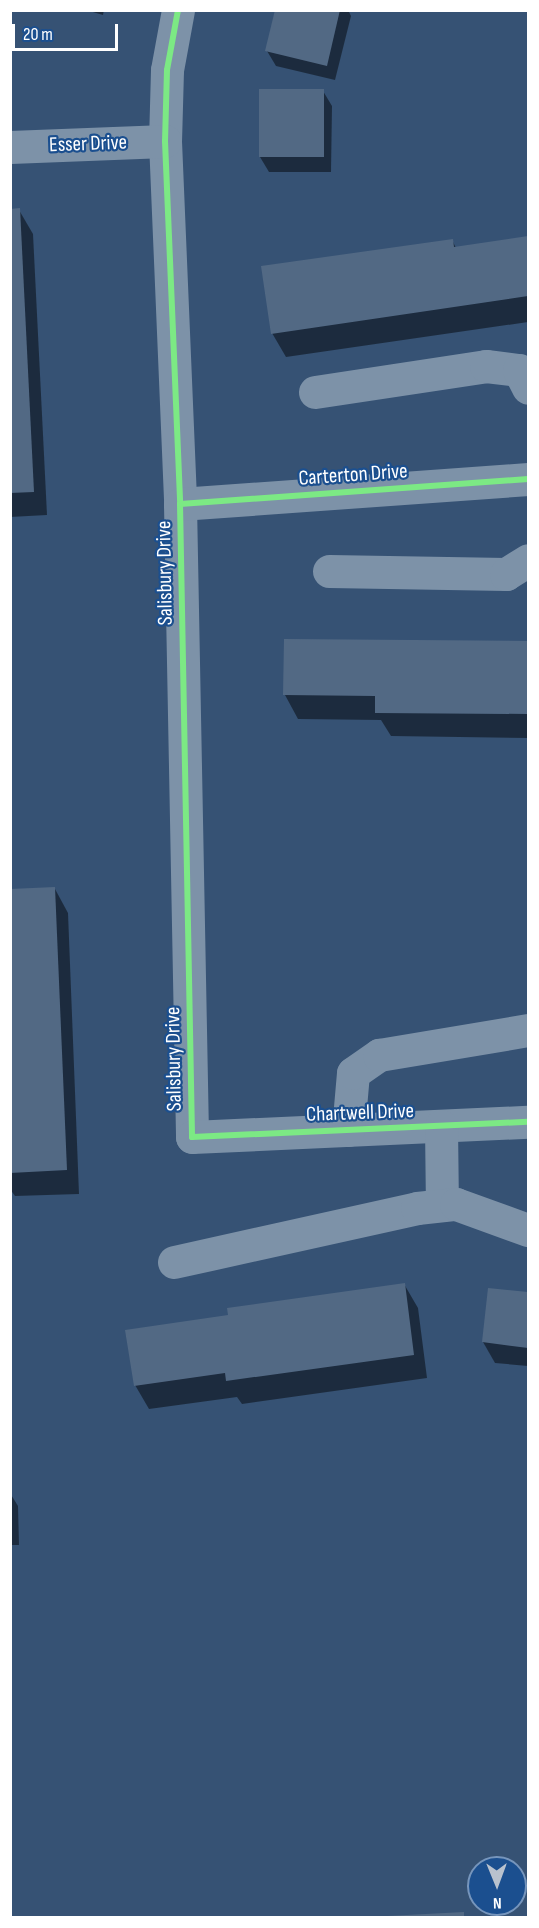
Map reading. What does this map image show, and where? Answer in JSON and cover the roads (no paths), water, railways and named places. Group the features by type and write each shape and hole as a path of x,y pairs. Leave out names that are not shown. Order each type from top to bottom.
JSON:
{"street":[{"name":"Salisbury Drive","path":"178,10 167,70 165,141 180,504 192,1137"},
{"name":"Esser Drive","path":"10,147 165,141"},
{"path":"315,392 486,366 519,370 528,388"},
{"name":"Carterton Drive","path":"180,504 528,479"},
{"path":"329,572 506,574 528,560"},
{"path":"348,1130 353,1073 379,1055 528,1030"},
{"name":"Chartwell Drive","path":"192,1137 528,1122"},
{"path":"441,1126 442,1205"},
{"path":"174,1262 442,1205 456,1204 528,1230"}]}
